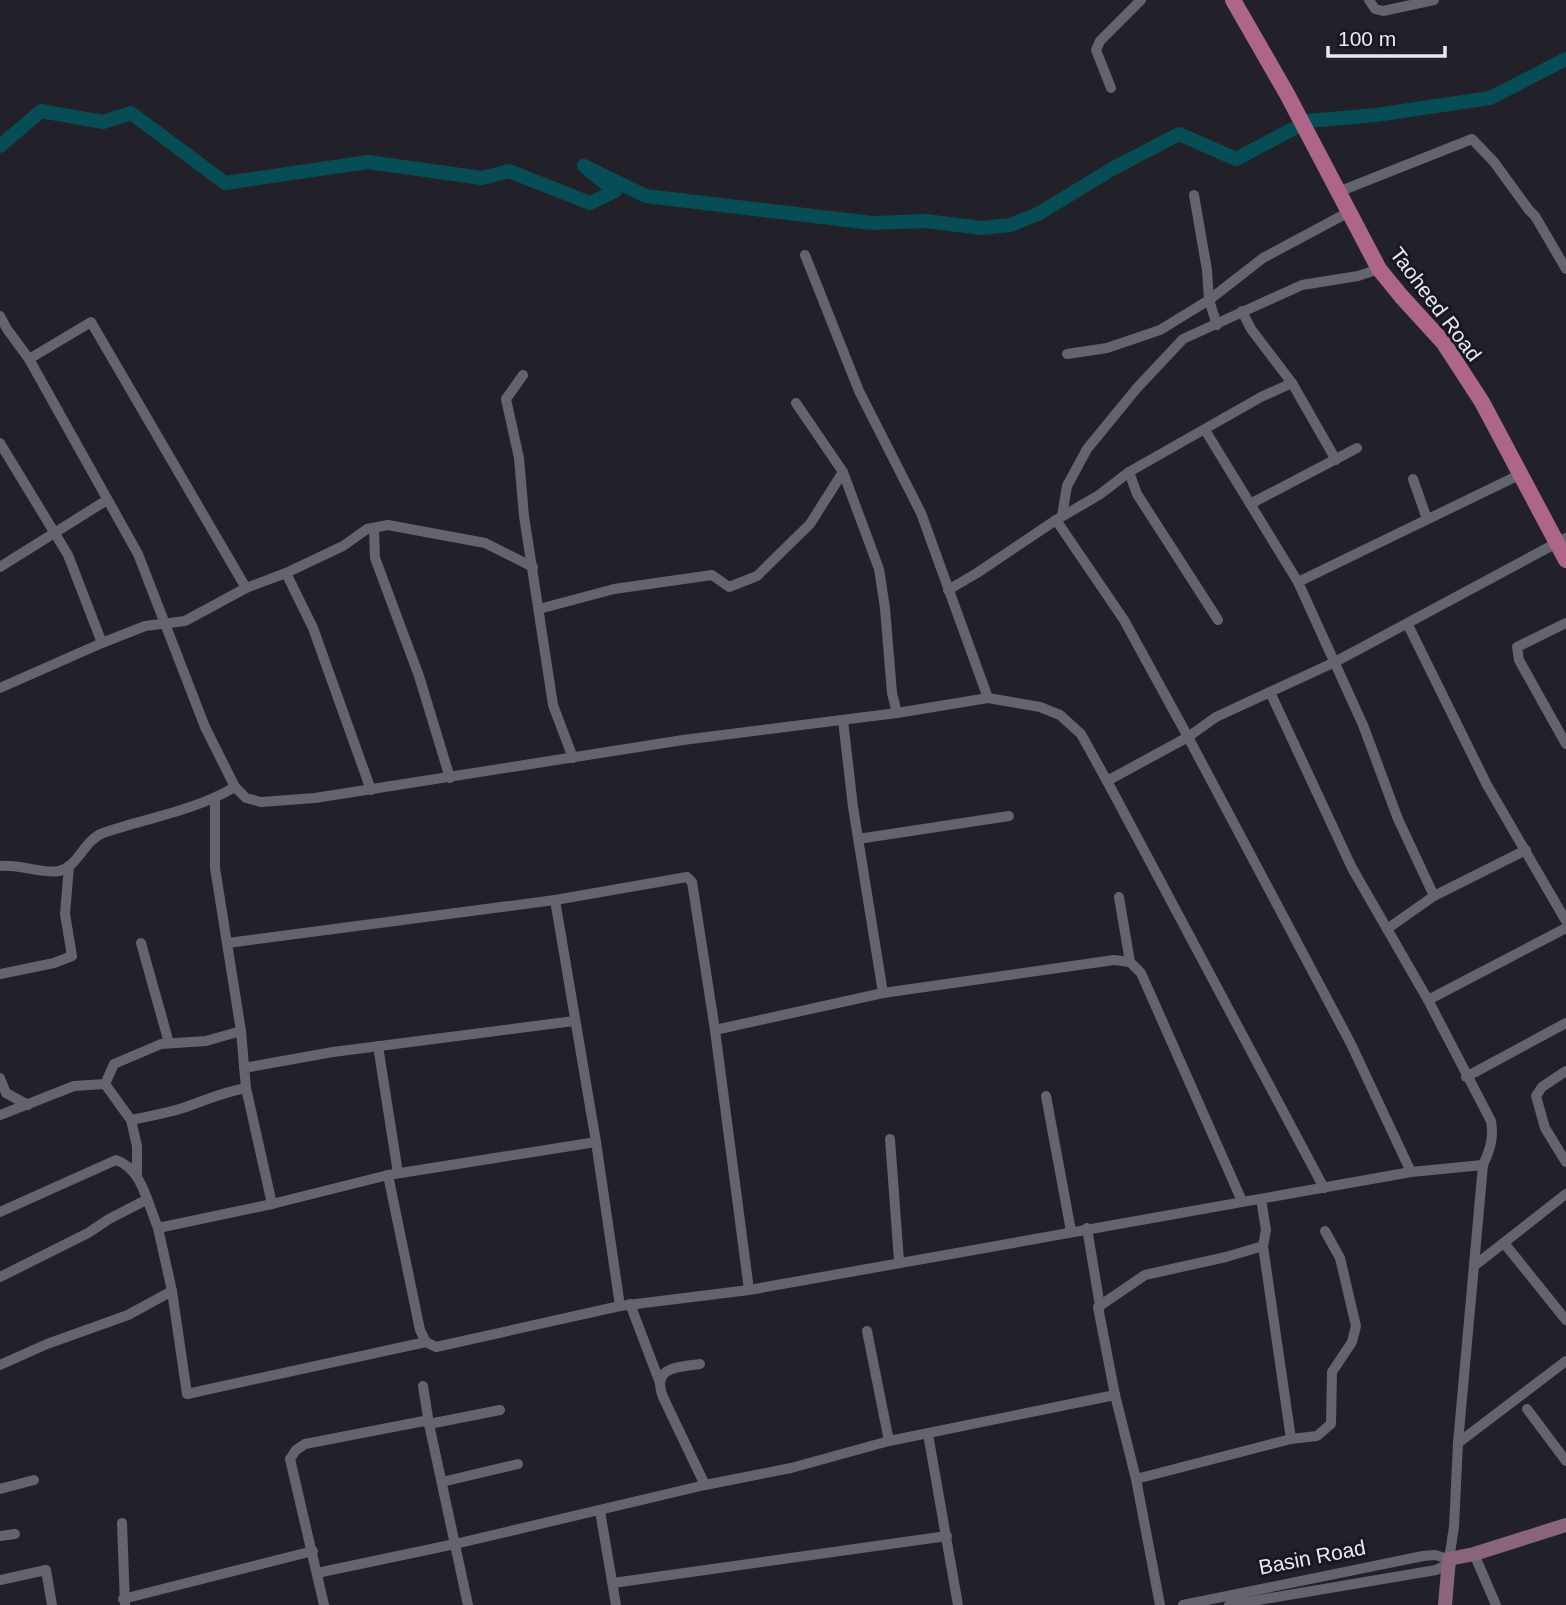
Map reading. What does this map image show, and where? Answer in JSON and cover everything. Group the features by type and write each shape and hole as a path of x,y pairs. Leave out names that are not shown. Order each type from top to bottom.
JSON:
{"main road":[{"name":"Taoheed Road","path":"1233,0 1287,94 1379,269 1443,342 1482,402 1519,475 1561,541 1566,560"}],"street":[{"path":"1111,88 1096,50 1100,41 1141,0"},
{"path":"1369,0 1375,9 1382,11 1434,0"},
{"path":"1338,192 1472,138 1535,216 1566,269"},
{"path":"1194,195 1207,270 1209,300 1217,325"},
{"path":"1067,354 1107,348 1160,330 1209,300 1263,258 1349,212"},
{"path":"805,255 859,390 922,513 988,698"},
{"path":"1379,269 1358,276 1302,285 1179,343 1137,388 1087,449 1067,486 1059,518 1124,620 1188,737 1351,1044 1411,1172"},
{"path":"1242,312 1251,329 1292,383 1336,460"},
{"path":"0,316 29,359 138,554 205,727 235,788 246,798 261,802 315,798 683,740 897,713 988,698 1040,707 1060,715 1081,734 1324,1188"},
{"path":"29,359 90,322 246,588"},
{"path":"523,375 506,399 519,458 524,516 553,705 573,758"},
{"path":"948,590 1099,495 1129,472 1261,397 1292,383"},
{"path":"796,403 844,472 879,569 892,693 897,713"},
{"path":"1205,430 1298,582 1363,725 1398,819 1434,896"},
{"path":"0,443 68,555 102,643"},
{"path":"1250,504 1357,448"},
{"path":"539,609 614,589 712,575 729,587 757,576 810,524 844,472"},
{"path":"1129,472 1137,494 1219,620"},
{"path":"1298,582 1519,475"},
{"path":"1413,479 1427,519"},
{"path":"0,567 107,500"},
{"path":"0,688 145,626 185,621 246,588 344,546 367,529 388,525 485,543 533,567"},
{"path":"374,528 376,558 419,677 450,778"},
{"path":"1107,780 1188,737 1216,717 1408,625 1561,541"},
{"path":"286,573 313,628 371,790"},
{"path":"1566,623 1517,647 1519,660 1566,744"},
{"path":"1408,625 1487,785 1566,921"},
{"path":"1270,692 1352,869 1428,1000 1491,1121 1493,1134 1483,1165 1446,1605"},
{"path":"843,720 858,839 883,993"},
{"path":"0,866 15,864 60,871 69,866 90,841 101,834 215,799 235,788"},
{"path":"215,799 215,868 241,1031 246,1088 272,1204"},
{"path":"858,839 1009,816"},
{"path":"1387,929 1434,896 1526,850"},
{"path":"0,974 54,963 72,956 65,914 69,866"},
{"path":"228,943 555,900 687,877 691,883 715,1030 749,1290"},
{"path":"1119,897 1130,962 1141,973 1242,1201"},
{"path":"555,900 625,1305 663,1396 705,1485"},
{"path":"1428,1000 1566,928"},
{"path":"141,943 169,1043"},
{"path":"715,1030 883,993 1114,960 1130,962"},
{"path":"244,1068 378,1046 574,1021"},
{"path":"1466,1077 1566,1023"},
{"path":"105,1084 114,1065 169,1043 206,1041 241,1031"},
{"path":"378,1046 393,1174 420,1330 426,1342 436,1347 625,1305 749,1290 1411,1172 1483,1165"},
{"path":"1566,1071 1542,1087 1536,1096 1545,1129 1566,1162"},
{"path":"0,1079 6,1093 28,1105"},
{"path":"0,1115 74,1086 105,1084"},
{"path":"105,1084 131,1119 137,1146 137,1177"},
{"path":"131,1119 178,1109 219,1093 246,1088"},
{"path":"1046,1096 1071,1231"},
{"path":"890,1139 900,1261"},
{"path":"158,1228 272,1204 393,1174 596,1142"},
{"path":"0,1212 116,1160 130,1166 158,1228 172,1291 187,1394 426,1342"},
{"path":"1474,1266 1566,1194"},
{"path":"1261,1199 1266,1230 1263,1246 1291,1439"},
{"path":"0,1277 88,1233 146,1200"},
{"path":"1087,1228 1099,1314 1115,1395 1136,1479 1160,1605"},
{"path":"1136,1479 1291,1439 1317,1436 1331,1424 1332,1371 1352,1342 1356,1326 1340,1258 1325,1231"},
{"path":"1504,1243 1566,1320"},
{"path":"1100,1306 1145,1275 1263,1246"},
{"path":"0,1365 47,1344 128,1315 172,1291"},
{"path":"867,1331 889,1441"},
{"path":"1458,1443 1566,1361"},
{"path":"660,1384 661,1377 671,1368 701,1364"},
{"path":"423,1386 468,1605"},
{"path":"317,1573 791,1468 889,1441 1115,1395"},
{"path":"1527,1409 1566,1461"},
{"path":"324,1605 290,1460 296,1450 305,1444 424,1421 429,1424 500,1410"},
{"path":"928,1434 958,1605"},
{"path":"442,1482 517,1464"},
{"path":"0,1489 34,1480"},
{"path":"600,1511 617,1605"},
{"path":"122,1523 124,1602 313,1551"},
{"name":"Basin Road","path":"1191,1604 1423,1556 1435,1555 1450,1559 1474,1554 1566,1525"},
{"path":"0,1536 15,1534"},
{"path":"612,1583 947,1536"},
{"path":"1474,1554 1496,1605"},
{"path":"1423,1556 1424,1572"},
{"name":"Basin Road","path":"1229,1605 1436,1570 1450,1559"},
{"path":"0,1580 46,1570 52,1605"}],"waterway":[{"path":"0,146 41,111 103,122 131,113 225,183 368,162 482,178 509,171 590,203 615,191 584,166 646,196 872,223 925,221 982,228 1010,225 1038,214 1112,169 1179,134 1236,159 1308,121 1376,115 1490,98 1566,59"}]}
